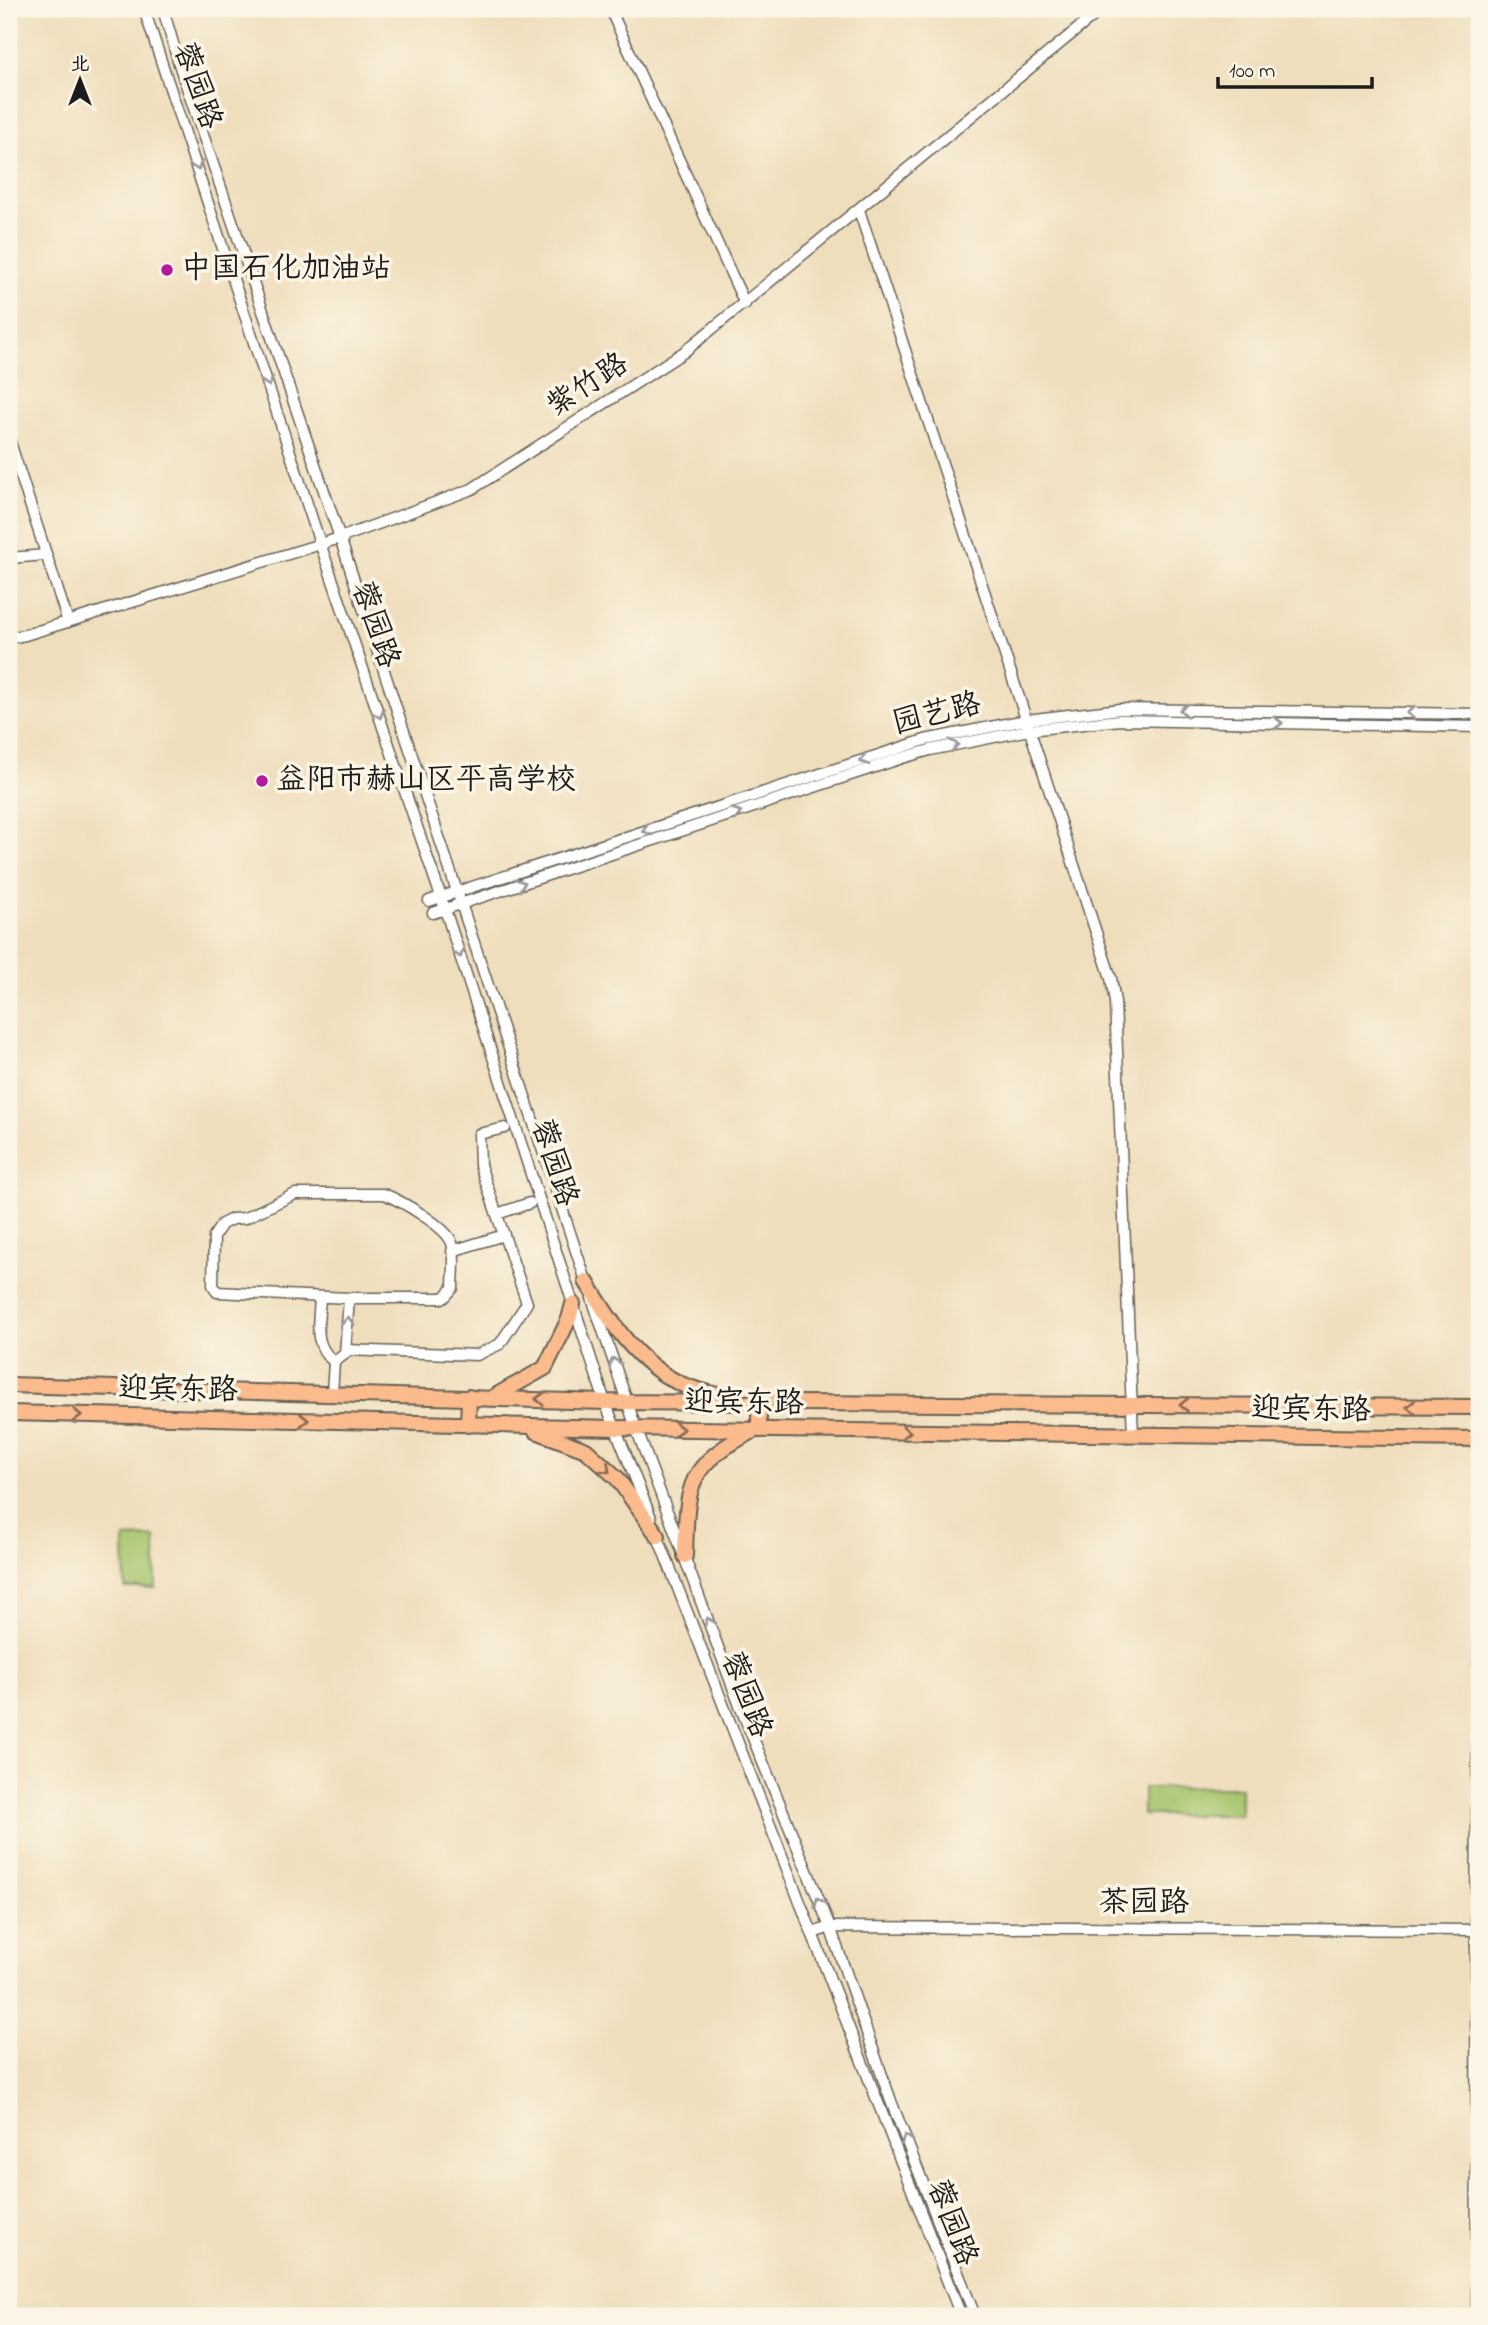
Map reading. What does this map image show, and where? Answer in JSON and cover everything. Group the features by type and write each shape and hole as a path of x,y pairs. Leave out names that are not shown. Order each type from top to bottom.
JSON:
{"highway":[{"path":"586,1281 615,1328 648,1363 681,1384 741,1402"},
{"path":"494,1397 545,1368 569,1319 573,1304"},
{"name":"迎宾东路","path":"9,1385 605,1402 1479,1408"},
{"path":"468,1425 469,1397"},
{"path":"685,1556 686,1506 697,1470 722,1447 756,1430 759,1402"},
{"name":"迎宾东路","path":"9,1413 615,1428 1479,1439"},
{"path":"525,1426 586,1450 617,1478 658,1536"}],"street":[{"name":"蓉园路","path":"144,9 320,543 445,909 605,1402 961,2316"},
{"name":"蓉园路","path":"163,9 179,64 636,1428 740,1706 830,1927 891,2101 975,2316"},
{"path":"610,9 746,304"},
{"name":"紫竹路","path":"9,638 340,538 472,489 684,352 746,304 1102,9"},
{"path":"859,210 1111,978 1115,1002 1133,1435"},
{"path":"9,439 68,622"},
{"path":"9,558 46,555"},
{"name":"园艺路","path":"429,901 925,740 1026,720 1120,709 1479,714"},
{"name":"园艺路","path":"433,913 902,758 1029,730 1120,720 1479,727"},
{"path":"346,1350 477,1355 500,1344 527,1303 480,1165 479,1134 505,1128"},
{"path":"295,1194 384,1194 443,1229 452,1243 453,1288 444,1298 320,1297 217,1292 213,1285 214,1237 222,1224 245,1217 295,1194"},
{"path":"497,1214 530,1203"},
{"path":"452,1251 504,1235"},
{"path":"320,1297 319,1342 325,1354 334,1362"},
{"path":"334,1362 345,1354 346,1350 349,1298"},
{"path":"332,1393 334,1362"},
{"path":"1477,2316 1479,1604"},
{"name":"茶园路","path":"813,1933 830,1927 1478,1930"}],"green space":[{"path":"155,1537 156,1588 125,1588 124,1538"},
{"path":"1241,1787 1241,1815 1143,1815 1143,1788"}],"place":[{"name":"中国石化加油站","path":"167,270"},
{"name":"益阳市赫山区平高学校","path":"262,781"}]}
